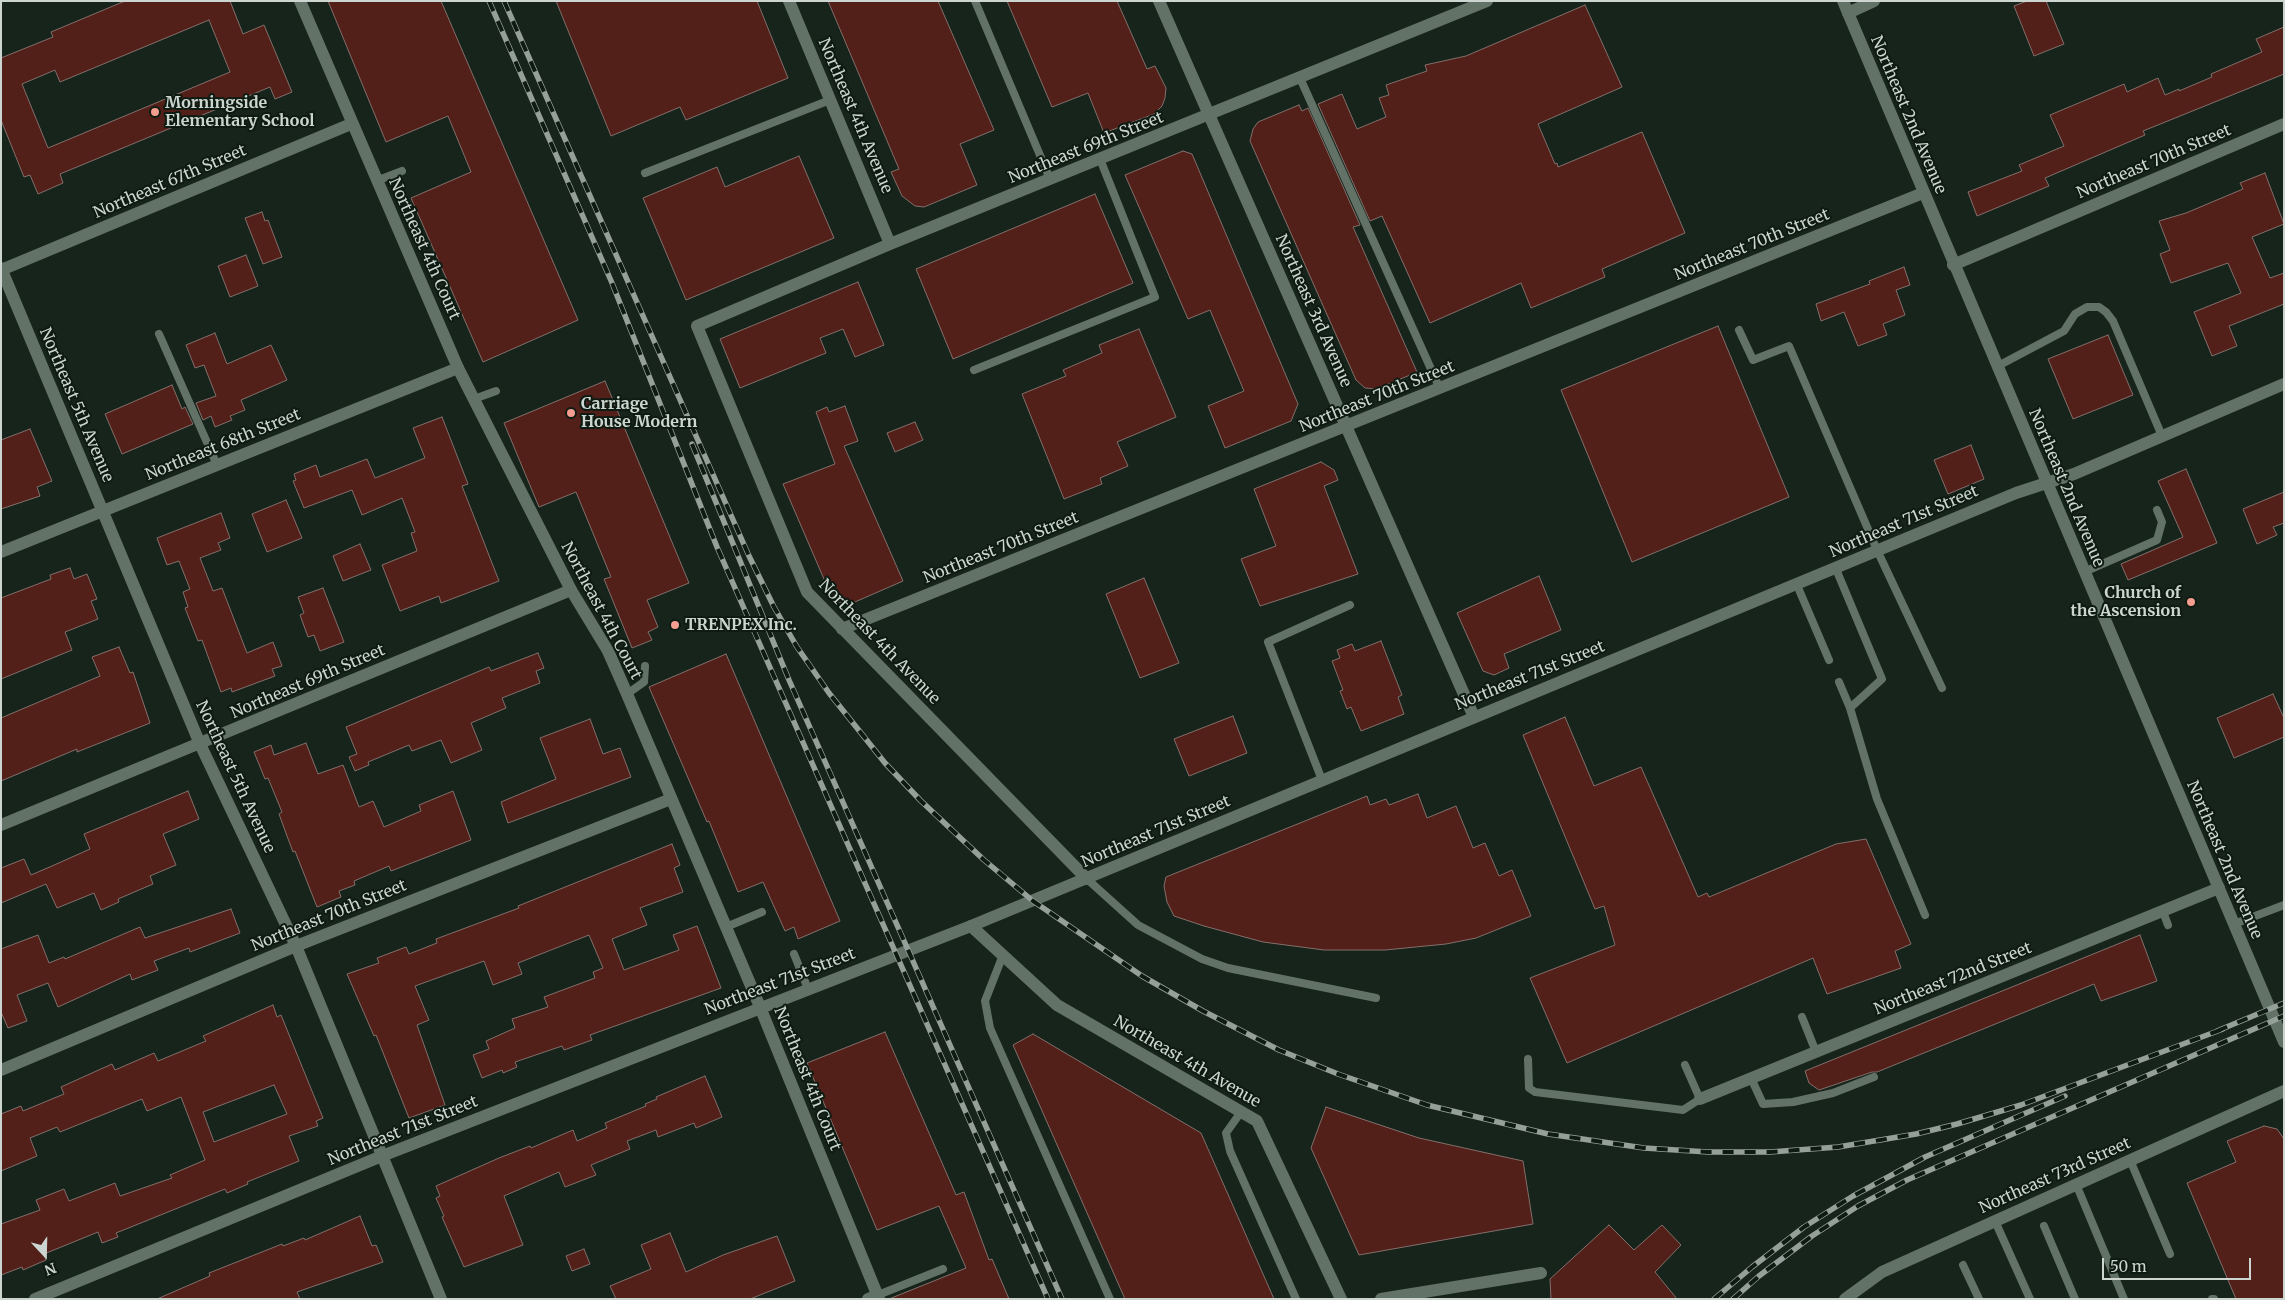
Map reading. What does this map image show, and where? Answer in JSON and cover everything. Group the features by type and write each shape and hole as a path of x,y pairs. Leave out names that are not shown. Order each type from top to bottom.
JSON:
{"street":[{"name":"Northeast 4th Avenue","path":"789,1 890,244"},
{"name":"Northeast 3rd Avenue","path":"1159,1 1474,717"},
{"name":"Northeast 69th Street","path":"697,326 890,244 1209,116 1487,1"},
{"path":"1845,7 1874,1"},
{"name":"Northeast 4th Court","path":"302,2 376,181 458,368 571,590 608,651 628,694 760,1007 875,1298"},
{"name":"Northeast 2nd Avenue","path":"1845,7 1996,367 2284,1042"},
{"name":"Northeast 67th Street","path":"1,269 352,124"},
{"name":"Northeast 70th Street","path":"1954,265 2284,124"},
{"name":"Northeast 70th Street","path":"842,630 1923,193"},
{"name":"Northeast 5th Avenue","path":"1,269 200,744 296,946 441,1299"},
{"name":"Northeast 4th Avenue","path":"697,326 807,592 1087,879"},
{"name":"Northeast 68th Street","path":"1,552 458,368"},
{"name":"Northeast 71st Street","path":"35,1299 382,1156 760,1007 972,926 1474,717 1798,585 1877,550 2016,493 2074,474 2284,384"},
{"name":"Northeast 69th Street","path":"1,825 571,590"},
{"name":"Northeast 70th Street","path":"1,1070 296,946 671,798"},
{"name":"Northeast 72nd Street","path":"1700,1100 2219,888"},
{"name":"Northeast 4th Avenue","path":"972,926 1057,1005 1257,1121 1342,1299"},
{"name":"Northeast 73rd Street","path":"1845,1299 1882,1272 2284,1091"},
{"path":"1382,1299 1542,1273"}],"lane":[{"path":"975,1 1050,179"},
{"path":"1300,78 1440,389"},
{"path":"645,172 830,100"},
{"path":"974,370 1155,297 1100,159"},
{"path":"376,181 402,170"},
{"path":"1996,367 2064,331 2075,314 2081,310 2087,307 2099,307 2114,321 2162,436"},
{"path":"1739,330 1753,360 1789,346 1877,550 1942,688"},
{"path":"159,334 217,465"},
{"path":"474,399 496,391"},
{"path":"2084,572 2157,540 2162,522 2157,510"},
{"path":"1836,568 1882,679 1850,708"},
{"path":"1798,585 1830,660"},
{"path":"1322,780 1268,642 1350,605"},
{"path":"628,694 644,682 646,666"},
{"path":"1839,682 1850,708 1877,799 1925,915"},
{"path":"1087,879 1138,925 1202,959 1228,968 1376,998"},
{"path":"2234,924 2284,904"},
{"path":"726,926 762,912"},
{"path":"2163,912 2168,925"},
{"path":"794,954 808,989"},
{"path":"1003,955 985,1001 990,1028 1110,1299"},
{"path":"1802,1017 1816,1052"},
{"path":"1528,1059 1528,1088 1535,1092 1683,1110 1700,1100 1685,1064"},
{"path":"1751,1078 1763,1104 1793,1102 1833,1093 1874,1077"},
{"path":"1241,1112 1226,1133 1230,1151 1296,1299"},
{"path":"2130,1160 2170,1254"},
{"path":"2076,1184 2124,1299"},
{"path":"1995,1221 2030,1299"},
{"path":"2044,1226 2075,1299"},
{"path":"1964,1265 1979,1299"},
{"path":"875,1298 943,1269"}],"building":[{"path":"125,1 230,1 243,34 264,25 292,92 275,99 270,87 60,174 63,183 38,194 30,175 24,177 1,120 1,58 53,37 51,32","holes":["209,20 230,72 48,148 22,84 55,70 60,82"]},
{"path":"328,1 441,1 578,320 483,362 411,198 471,172 448,116 386,142"},
{"path":"556,1 757,1 788,78 686,120 680,107 611,136"},
{"path":"828,1 938,1 994,130 960,144 977,185 924,207 915,206 902,196 891,172 899,169"},
{"path":"1007,1 1117,1 1147,69 1155,66 1166,88 1162,106 1154,114 1104,133 1088,93 1052,107"},
{"path":"2027,1 2046,1 2064,44 2034,56 2014,6"},
{"path":"1585,5 1622,87 1538,124 1555,164 1557,163 1558,167 1642,132 1685,233 1602,269 1605,277 1531,308 1521,283 1430,323 1382,216 1370,221 1318,104 1342,94 1357,129 1386,117 1379,98 1389,95 1386,85 1427,71 1425,65 1466,56"},
{"path":"2284,27 2284,74 2143,131 2145,135 2045,178 2049,186 1977,216 1968,192 2022,171 2019,165 2064,146 2050,115 2124,84 2127,92 2158,78 2165,95 2179,89 2179,91 2212,77 2211,74 2262,52 2256,39"},
{"path":"1299,105 1302,111 1308,108 1360,225 1353,227 1417,372 1377,389 1365,388 1356,380 1250,141 1253,129 1258,122"},
{"path":"1183,151 1192,154 1298,404 1291,421 1225,448 1208,406 1244,391 1210,310 1188,319 1125,175"},
{"path":"799,156 834,238 686,300 643,198 717,167 725,187"},
{"path":"2265,173 2284,224 2252,237 2270,278 2284,273 2284,304 2229,326 2237,346 2212,356 2194,312 2241,293 2228,263 2171,283 2160,254 2170,250 2159,221 2186,213 2243,189 2240,183"},
{"path":"1095,194 1133,283 953,359 916,269"},
{"path":"262,212 265,221 268,220 282,257 263,264 245,218"},
{"path":"246,255 258,286 230,297 218,266"},
{"path":"1904,267 1910,285 1896,290 1905,315 1883,324 1887,335 1858,346 1844,312 1821,321 1816,304 1870,284 1869,281"},
{"path":"858,282 884,345 855,357 843,329 820,338 826,353 740,388 720,339"},
{"path":"1718,326 1789,497 1632,562 1561,390"},
{"path":"1139,329 1176,417 1117,442 1128,466 1100,478 1102,484 1064,499 1022,394 1066,376 1063,370 1102,353 1099,345"},
{"path":"215,333 227,364 271,345 287,380 241,400 245,410 230,416 232,420 215,427 211,416 203,420 196,403 216,396 204,365 195,368 186,345"},
{"path":"2108,335 2133,395 2073,419 2048,359"},
{"path":"605,381 689,583 647,600 658,627 648,632 652,640 632,648 604,579 611,577 576,492 539,507 504,423"},
{"path":"172,385 182,409 185,407 193,424 122,454 105,414"},
{"path":"845,406 858,441 844,446 903,581 848,605 833,600 783,484 835,464 816,412 827,407 829,412"},
{"path":"442,417 468,484 462,486 499,581 441,603 439,596 400,611 382,565 417,551 411,533 415,532 402,498 362,515 352,490 304,508 293,481 296,480 294,474 316,465 320,477 367,459 375,478 425,458 413,428"},
{"path":"915,422 923,440 895,452 887,433"},
{"path":"30,429 52,481 37,487 40,496 1,509 1,440"},
{"path":"1971,445 1984,479 1948,494 1934,460"},
{"path":"1321,462 1334,470 1338,480 1324,486 1358,574 1260,606 1241,559 1276,546 1254,489"},
{"path":"2186,469 2217,543 2128,580 2121,564 2183,537 2158,481"},
{"path":"2284,492 2284,523 2273,527 2277,535 2257,544 2243,509"},
{"path":"286,500 302,538 267,552 252,514"},
{"path":"221,513 230,538 218,543 221,550 200,558 213,591 222,588 247,653 273,642 282,666 272,669 275,676 232,692 231,688 221,692 202,640 198,641 185,608 188,607 183,592 190,589 179,561 167,565 157,538"},
{"path":"360,544 371,570 343,581 333,556"},
{"path":"70,568 74,579 87,574 97,599 91,601 98,619 65,632 72,650 1,679 1,598 51,579 50,575"},
{"path":"1539,576 1561,630 1504,654 1509,668 1494,675 1483,671 1457,613"},
{"path":"1144,578 1179,663 1140,678 1106,594"},
{"path":"323,588 344,642 320,651 314,635 308,637 300,615 304,613 298,597"},
{"path":"1381,641 1402,695 1398,697 1404,714 1361,731 1351,707 1347,709 1340,691 1343,690 1332,661 1340,658 1337,650 1352,644 1355,651"},
{"path":"119,647 130,673 133,672 150,723 77,752 77,749 1,781 1,718 100,676 92,657"},
{"path":"538,653 544,668 536,671 540,683 502,698 506,708 471,723 482,750 451,763 441,740 412,751 409,745 368,762 369,765 355,771 349,757 357,754 346,727 489,667 491,671"},
{"path":"726,654 840,921 798,939 794,927 785,931 763,882 738,892 709,821 707,822 649,687"},
{"path":"2273,694 2284,718 2284,737 2234,758 2217,718"},
{"path":"1233,716 1247,753 1189,776 1174,739"},
{"path":"1565,717 1594,786 1641,767 1698,897 1707,893 1709,897 1836,844 1866,839 1911,944 1895,951 1901,968 1827,994 1813,958 1567,1063 1530,978 1615,945 1604,906 1595,909 1523,735"},
{"path":"590,719 603,754 620,748 631,777 508,823 501,802 556,779 540,738"},
{"path":"306,743 318,774 343,765 359,807 373,801 384,827 421,811 419,805 453,791 471,840 391,871 389,866 354,881 355,885 339,891 341,897 317,907 295,851 293,852 287,836 279,814 282,812 268,778 265,779 254,752 271,745 274,755"},
{"path":"188,791 199,819 163,834 176,865 150,876 153,884 118,899 119,902 101,910 94,893 57,908 46,884 1,903 1,868 24,859 31,875 90,849 84,834"},
{"path":"1418,794 1427,818 1456,806 1473,848 1485,843 1499,876 1512,870 1531,916 1476,938 1446,944 1385,950 1324,950 1263,942 1204,926 1174,916 1167,902 1164,886 1166,877 1367,796 1370,805 1386,799 1389,805"},
{"path":"672,844 680,865 674,868 683,892 640,908 647,925 612,939 624,970 679,950 673,935 697,926 721,988 590,1035 592,1040 564,1050 562,1046 515,1062 517,1067 503,1073 502,1070 482,1078 473,1055 489,1049 486,1041 515,1028 512,1019 548,1007 544,997 595,978 593,972 603,968 589,935 518,963 522,974 493,985 484,961 415,986 429,1020 417,1025 445,1105 409,1118 376,1035 374,1036 347,974 379,963 377,958 406,947 409,954 437,943 436,939 519,908 518,906"},
{"path":"231,909 240,933 190,952 189,948 154,961 158,970 132,980 130,974 58,1007 48,983 17,995 27,1021 8,1028 1,1012 1,949 38,935 49,963 64,957 65,959 140,927 145,938"},
{"path":"2140,935 2157,981 2101,1001 2094,984 1877,1072 1819,1090 1809,1083 1805,1071"},
{"path":"273,1005 277,1017 281,1015 323,1118 316,1121 318,1126 289,1136 299,1161 247,1182 248,1184 227,1193 225,1189 116,1233 118,1237 102,1243 98,1232 44,1254 46,1260 23,1270 22,1267 1,1275 1,1224 40,1210 36,1200 64,1189 69,1201 115,1183 120,1196 172,1178 170,1175 205,1160 181,1097 147,1111 142,1099 60,1132 57,1127 30,1138 37,1156 1,1171 1,1114 21,1106 23,1111 64,1094 61,1087 112,1064 115,1070 154,1053 158,1061 206,1041 203,1036","holes":["274,1085 287,1114 214,1142 203,1112"]},
{"path":"885,1032 956,1195 964,1192 989,1260 992,1259 1009,1299 889,1299 966,1268 939,1206 877,1230 807,1063"},
{"path":"1033,1034 1201,1133 1274,1299 1125,1299 1013,1045"},
{"path":"705,1076 722,1117 696,1128 694,1123 658,1137 656,1130 627,1141 630,1149 591,1165 596,1175 565,1187 559,1172 504,1196 523,1245 464,1267 442,1217 444,1216 436,1198 440,1196 436,1186 499,1158 530,1146 531,1148 573,1130 577,1141 607,1128 605,1123 646,1106 645,1104 657,1099 656,1097"},
{"path":"1326,1107 1419,1138 1523,1161 1533,1224 1359,1255 1311,1148"},
{"path":"2264,1126 2277,1129 2284,1139 2284,1299 2236,1299 2187,1183 2236,1162 2227,1141"},
{"path":"360,1216 372,1246 376,1245 383,1262 297,1292 300,1299 157,1299 210,1276 209,1273 282,1244 283,1246 304,1238 305,1240"},
{"path":"1609,1225 1634,1250 1662,1225 1681,1245 1655,1272 1677,1299 1551,1299 1550,1279"},
{"path":"670,1233 686,1272 723,1255 777,1236 795,1281 750,1299 616,1299 610,1286 651,1269 641,1245"},
{"path":"584,1249 590,1264 572,1271 566,1256"}],"railway":[{"path":"489,1 612,283 717,547 1048,1299"},
{"path":"504,1 749,556 774,607 797,647 829,693 885,763 921,801 984,860 1033,901 1142,976 1203,1011 1279,1050 1338,1074 1427,1105 1548,1134 1644,1148 1708,1152 1770,1152 1838,1147 1916,1134 2021,1105 2223,1029"},
{"path":"692,444 789,680 1062,1299"},
{"path":"2217,1031 2284,1003"},
{"path":"1733,1299 1759,1276 1812,1236 1858,1206 1907,1180 2284,1016"},
{"path":"1714,1299 1804,1227 1853,1196 1925,1157 2065,1096"}],"place":[{"name":"Morningside Elementary School","path":"155,112"},
{"name":"Carriage House Modern","path":"571,413"},
{"name":"Church of the Ascension","path":"2191,602"},
{"name":"TRENPEX Inc.","path":"675,625"}]}
